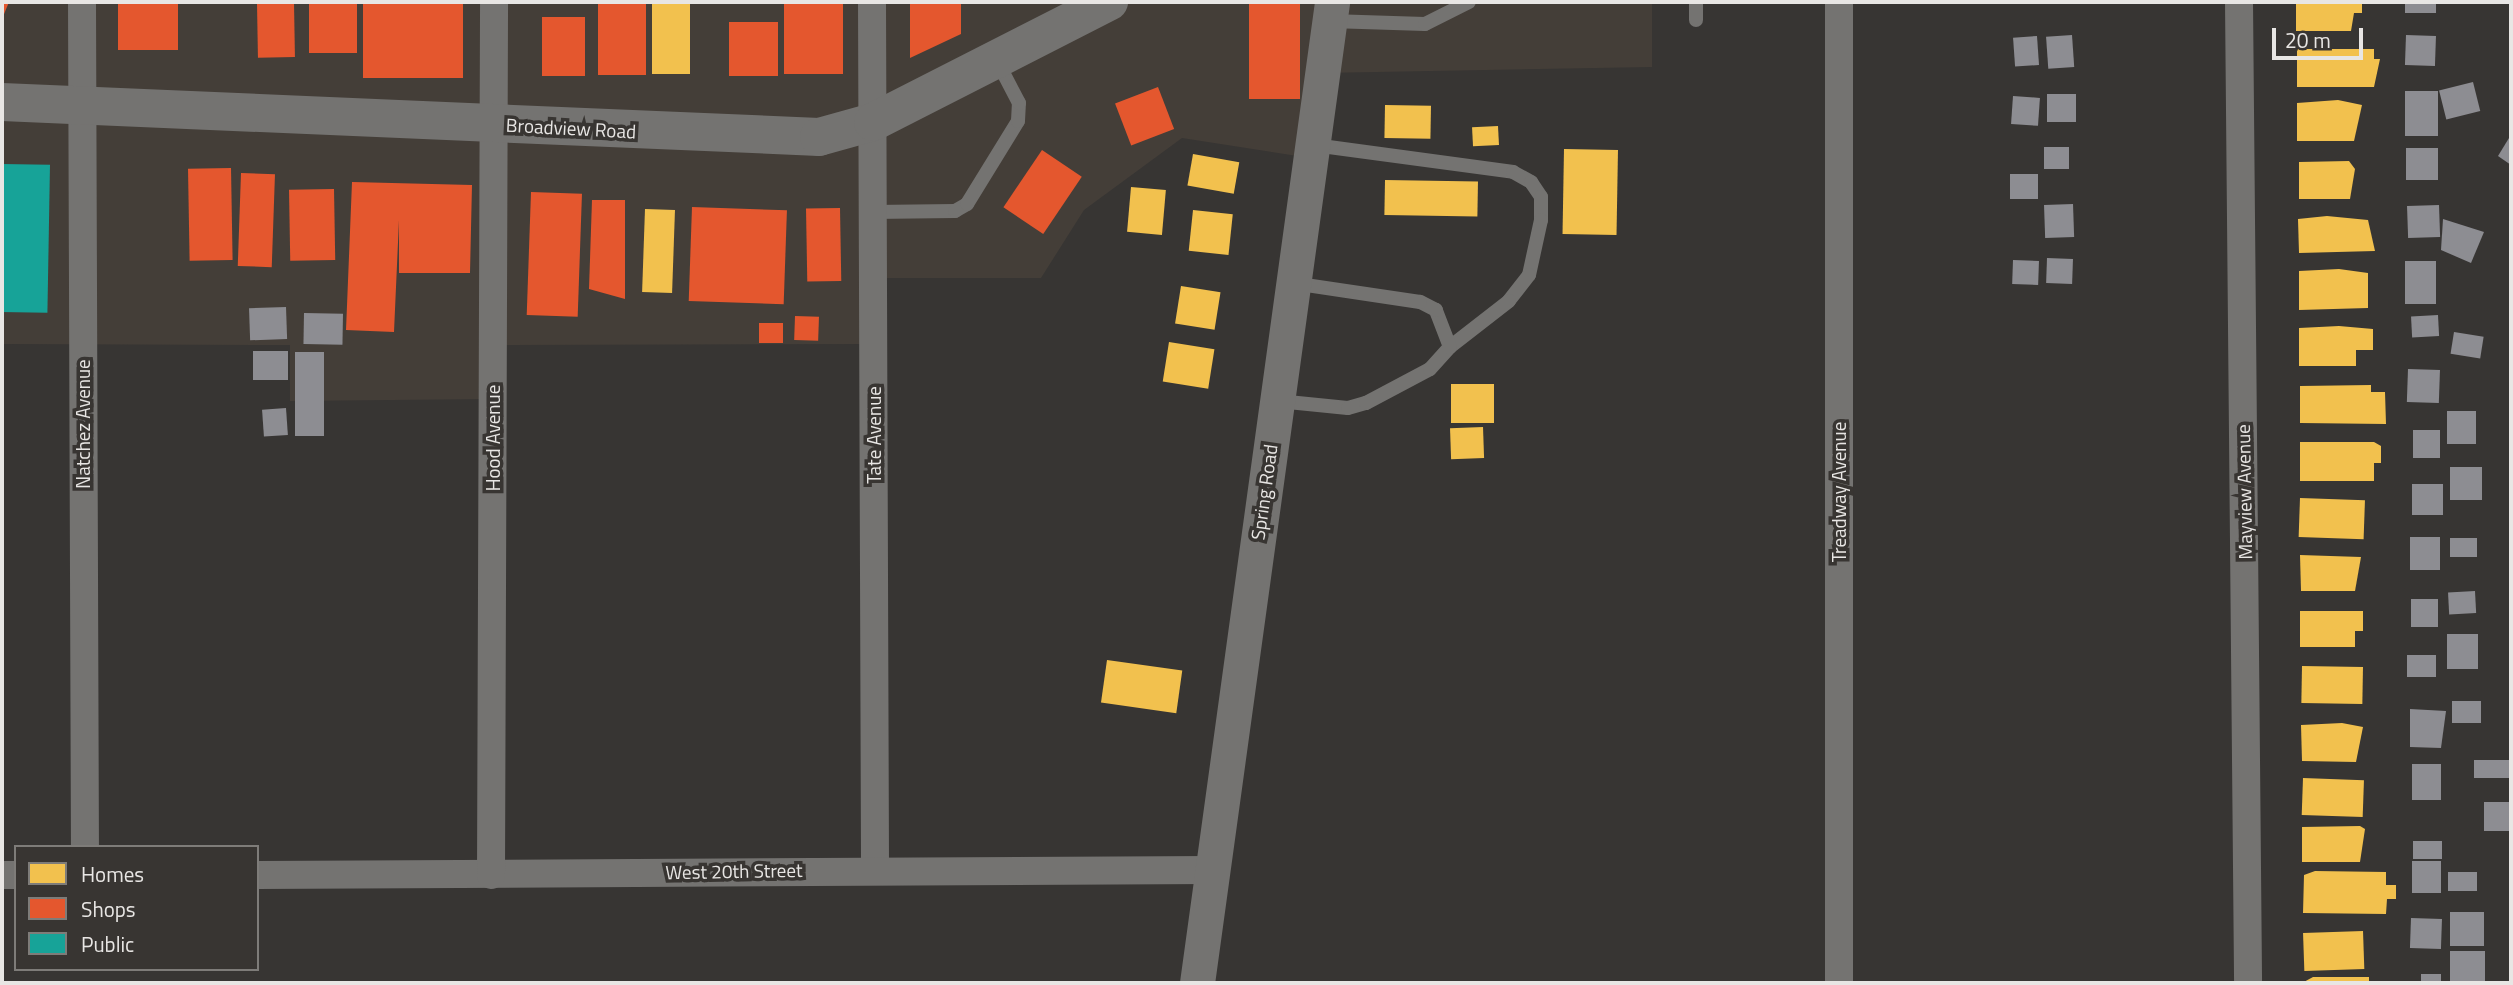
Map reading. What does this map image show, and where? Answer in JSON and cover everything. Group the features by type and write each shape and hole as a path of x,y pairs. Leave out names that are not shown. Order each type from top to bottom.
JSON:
{"main road":[{"name":"Broadview Road","path":"2,102 765,138 819,137 873,122 1109,2"}],"street":[{"name":"Natchez Avenue","path":"82,2 85,845"},
{"name":"Hood Avenue","path":"491,874 494,2"},
{"name":"Tate Avenue","path":"872,2 875,868"},
{"name":"Treadway Avenue","path":"1839,2 1839,983"},
{"name":"Mayview Avenue","path":"2239,2 2248,983"},
{"name":"Spring Road","path":"1196,983 1330,11"},
{"name":"West 20th Street","path":"259,875 875,868 1212,870"}],"lane":[{"path":"1330,11 1425,24 1469,2"},
{"path":"1696,2 1696,20"},
{"path":"873,212 955,211 967,204 1018,121 1018,103 997,60"},
{"path":"1276,401 1348,408 1366,403 1430,369 1450,347 1510,301 1529,275 1541,220 1541,197 1531,182 1513,173 1312,144"},
{"path":"1293,283 1420,302 1436,310 1450,347"}],"shaded area":[{"path":"2,2 1652,2 1652,67 1322,73 1310,158 1182,138 1084,210 1041,278 873,278 873,344 494,345 493,399 290,401 290,345 2,344"}],"building: Homes":[{"path":"652,2 690,2 690,74 652,74"},
{"path":"2296,2 2362,2 2362,13 2354,13 2351,31 2296,31"},
{"path":"2297,49 2374,49 2374,59 2380,59 2374,87 2297,87"},
{"path":"2338,100 2362,105 2354,141 2297,141 2297,103"},
{"path":"1385,105 1431,106 1430,139 1384,138"},
{"path":"1498,126 1499,145 1473,146 1472,127"},
{"path":"1564,149 1618,150 1617,235 1563,234"},
{"path":"1193,154 1239,162 1234,194 1187,186"},
{"path":"2349,161 2355,169 2350,199 2299,199 2299,162"},
{"path":"1385,180 1478,182 1477,217 1384,215"},
{"path":"1131,187 1166,190 1162,235 1127,232"},
{"path":"645,209 675,210 672,293 642,292"},
{"path":"1193,210 1233,214 1228,255 1189,251"},
{"path":"2327,216 2368,220 2375,251 2299,253 2298,219"},
{"path":"2339,269 2368,273 2368,308 2299,310 2299,271"},
{"path":"1181,286 1221,292 1215,330 1175,324"},
{"path":"2339,326 2373,329 2373,350 2356,350 2356,366 2299,366 2299,328"},
{"path":"1169,342 1214,349 1208,389 1163,382"},
{"path":"1451,384 1494,384 1494,423 1451,423"},
{"path":"2371,385 2371,392 2385,392 2386,424 2300,423 2300,386"},
{"path":"1483,427 1484,458 1451,459 1450,428"},
{"path":"2300,442 2374,442 2381,446 2381,463 2374,463 2374,481 2300,481"},
{"path":"2300,498 2365,500 2364,539 2299,537"},
{"path":"2300,555 2361,557 2355,591 2301,591"},
{"path":"2300,611 2363,611 2363,631 2355,631 2355,647 2300,647"},
{"path":"1107,660 1182,671 1176,713 1101,703"},
{"path":"2302,666 2363,667 2362,704 2301,703"},
{"path":"2342,723 2363,727 2356,762 2302,761 2301,725"},
{"path":"2303,778 2364,780 2363,817 2302,815"},
{"path":"2360,826 2365,829 2360,862 2302,862 2302,827"},
{"path":"2315,871 2386,872 2386,885 2396,885 2396,899 2387,899 2386,914 2303,913 2304,875"},
{"path":"2363,931 2364,969 2304,971 2303,933"},
{"path":"2313,977 2369,977 2369,983 2302,983"}],"building: Shops":[{"path":"2,2 9,2 2,19"},
{"path":"118,2 178,2 178,50 118,50"},
{"path":"309,2 357,2 357,53 309,53"},
{"path":"363,2 463,2 463,78 363,78"},
{"path":"598,2 646,2 646,75 598,75"},
{"path":"784,2 843,2 843,74 784,74"},
{"path":"910,2 961,2 961,34 910,58"},
{"path":"1249,2 1300,2 1300,99 1249,99"},
{"path":"294,3 295,57 258,58 257,4"},
{"path":"542,17 585,17 585,76 542,76"},
{"path":"729,22 778,22 778,76 729,76"},
{"path":"1158,87 1174,129 1131,145 1115,103"},
{"path":"1042,150 1082,177 1043,234 1003,207"},
{"path":"231,168 233,260 190,261 188,169"},
{"path":"241,173 275,174 272,267 238,266"},
{"path":"352,182 472,185 470,273 399,273 399,220 394,332 346,330"},
{"path":"334,189 335,260 290,261 289,190"},
{"path":"531,192 582,194 578,317 527,315"},
{"path":"592,200 625,200 625,299 589,289"},
{"path":"692,207 787,210 784,304 689,301"},
{"path":"840,208 841,281 807,282 806,209"},
{"path":"795,316 819,317 818,341 794,340"},
{"path":"759,323 783,323 783,343 759,343"}],"building: Public":[{"path":"2,164 50,165 47,313 2,312"}],"building: Industry":[{"path":"2405,2 2436,2 2436,13 2405,13"},
{"path":"2072,35 2074,67 2048,69 2046,37"},
{"path":"2406,35 2436,36 2435,66 2405,65"},
{"path":"2037,36 2039,65 2015,67 2013,38"},
{"path":"2473,82 2480,111 2446,120 2439,90"},
{"path":"2405,91 2438,91 2438,136 2405,136"},
{"path":"2047,94 2076,94 2076,122 2047,122"},
{"path":"2013,96 2040,98 2038,126 2011,124"},
{"path":"2509,138 2511,139 2511,165 2498,156"},
{"path":"2044,147 2069,147 2069,169 2044,169"},
{"path":"2406,148 2438,148 2438,180 2406,180"},
{"path":"2010,174 2038,174 2038,199 2010,199"},
{"path":"2073,204 2074,237 2045,238 2044,205"},
{"path":"2439,205 2440,237 2408,238 2407,206"},
{"path":"2443,219 2484,232 2471,263 2441,250"},
{"path":"2047,258 2073,259 2072,284 2046,283"},
{"path":"2013,260 2039,261 2038,285 2012,284"},
{"path":"2405,261 2436,261 2436,304 2405,304"},
{"path":"286,307 287,339 250,340 249,308"},
{"path":"304,313 343,314 342,345 303,344"},
{"path":"2438,315 2439,336 2412,337 2411,316"},
{"path":"2454,332 2484,337 2480,358 2451,354"},
{"path":"253,351 288,351 288,380 253,380"},
{"path":"295,352 324,352 324,436 295,436"},
{"path":"2408,369 2440,370 2439,403 2407,402"},
{"path":"286,408 288,435 264,437 262,410"},
{"path":"2447,411 2476,411 2476,444 2447,444"},
{"path":"2413,430 2440,430 2440,458 2413,458"},
{"path":"2450,467 2482,467 2482,500 2450,500"},
{"path":"2412,484 2443,484 2443,515 2412,515"},
{"path":"2410,537 2440,537 2440,570 2410,570"},
{"path":"2450,538 2477,538 2477,557 2450,557"},
{"path":"2475,591 2476,613 2449,614 2448,592"},
{"path":"2411,599 2438,599 2438,627 2411,627"},
{"path":"2447,634 2478,634 2478,669 2447,669"},
{"path":"2407,655 2436,655 2436,677 2407,677"},
{"path":"2452,701 2481,701 2481,723 2452,723"},
{"path":"2410,709 2446,711 2441,748 2410,747"},
{"path":"2474,760 2511,760 2511,778 2474,778"},
{"path":"2412,764 2441,764 2441,800 2412,800"},
{"path":"2484,802 2511,802 2511,831 2484,831"},
{"path":"2413,841 2442,841 2442,859 2413,859"},
{"path":"2412,861 2441,861 2441,893 2412,893"},
{"path":"2448,872 2477,872 2477,891 2448,891"},
{"path":"2450,912 2484,912 2484,946 2450,946"},
{"path":"2411,918 2442,919 2441,949 2410,948"},
{"path":"2450,951 2485,951 2485,983 2450,983"},
{"path":"2421,974 2441,974 2441,983 2421,983"}]}
